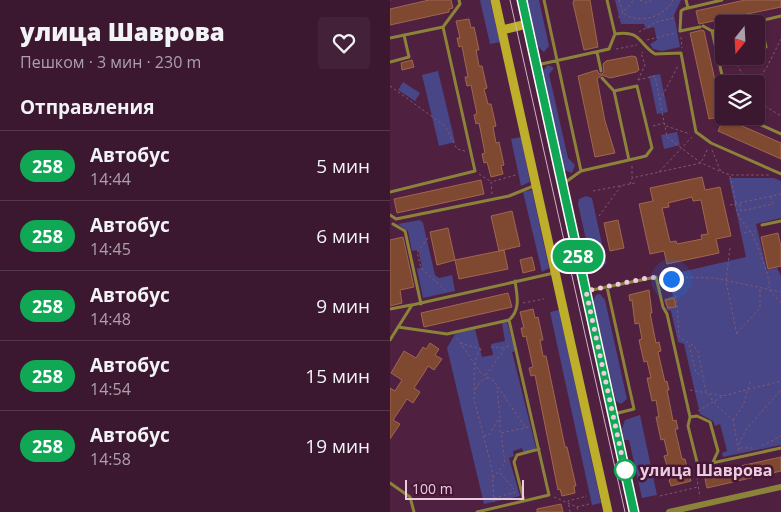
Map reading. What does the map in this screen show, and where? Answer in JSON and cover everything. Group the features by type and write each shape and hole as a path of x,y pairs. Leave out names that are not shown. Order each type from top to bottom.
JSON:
{"street":[{"path":"495,0 608,512"},
{"path":"522,0 634,512"},
{"path":"502,30 527,24"},
{"path":"669,512 781,487"}],"lane":[{"path":"390,38 443,27 460,4 459,0"},
{"path":"544,0 581,171"},
{"path":"536,65 609,49 615,34 607,0"},
{"path":"686,0 688,8"},
{"path":"715,30 701,26 680,31 681,11 722,0"},
{"path":"765,20 781,16"},
{"path":"390,192 475,171 443,27"},
{"path":"712,31 715,44"},
{"path":"615,34 630,33 636,36 650,50 661,55 681,53 696,132 711,143 781,174"},
{"path":"390,62 409,57 404,35"},
{"path":"597,52 601,71"},
{"path":"602,78 614,91 629,160"},
{"path":"562,184 581,171 646,156 652,148 637,86 614,91"},
{"path":"762,125 781,134"},
{"path":"390,215 396,220 493,200 536,185"},
{"path":"762,225 781,221"},
{"path":"393,224 405,231 421,304"},
{"path":"390,310 555,273"},
{"path":"586,291 656,277 663,307 667,314 689,415 688,426 698,466 781,448"},
{"path":"398,327 452,335 509,320 514,316 517,304 515,281"},
{"path":"607,287 634,409 613,414"},
{"path":"390,340 412,305"},
{"path":"477,512 549,495 509,320"},
{"path":"689,415 697,416 710,422 718,451 713,463"},
{"path":"524,501 514,462 517,455 539,449"},
{"path":"390,483 410,497 414,512"}],"path":[{"path":"619,0 622,13"},
{"path":"612,19 618,17 634,0"},
{"path":"640,0 647,3 653,0"},
{"path":"622,13 634,19 643,19 661,13 674,0"},
{"path":"636,36 644,28 656,22 680,16"},
{"path":"660,101 678,64 681,53 680,31"},
{"path":"762,75 768,67 781,39"},
{"path":"637,86 645,65 642,53 650,50"},
{"path":"638,80 655,76 667,137 701,163 730,175 771,176 776,172"},
{"path":"390,86 445,126 457,149 471,153"},
{"path":"765,106 781,116"},
{"path":"647,127 665,124 686,131 693,136"},
{"path":"659,172 696,132"},
{"path":"701,163 710,145 722,172"},
{"path":"629,160 632,178 630,184"},
{"path":"632,178 701,163"},
{"path":"475,171 491,182 493,200"},
{"path":"491,182 516,175"},
{"path":"730,175 741,222 751,231 763,259 771,285 768,289"},
{"path":"593,191 635,183"},
{"path":"599,216 622,185"},
{"path":"730,205 781,194"},
{"path":"740,203 741,211 757,208 773,204 771,196"},
{"path":"744,232 755,231"},
{"path":"428,238 417,252 421,268 452,296"},
{"path":"730,248 726,280 737,334 760,308 760,288"},
{"path":"671,276 677,303 678,334 681,339 694,346 699,355 706,392 733,420 740,457"},
{"path":"656,277 714,278 781,292"},
{"path":"768,289 781,303"},
{"path":"517,304 544,299"},
{"path":"452,335 460,342 475,366 497,386 525,428"},
{"path":"460,342 482,349 476,358 474,390 476,410 484,436 493,479 493,506"},
{"path":"688,344 696,372 702,375"},
{"path":"490,347 505,348 515,345"},
{"path":"474,390 486,377 505,348"},
{"path":"733,420 743,406 750,380"},
{"path":"689,415 723,396 781,382"},
{"path":"493,479 505,463 497,386"},
{"path":"684,391 698,390 723,396"},
{"path":"739,445 747,428 781,390"},
{"path":"484,436 491,432 500,418"},
{"path":"501,433 530,426"},
{"path":"739,448 760,447 781,436"},
{"path":"698,466 695,474 700,498"},
{"path":"494,498 517,492 499,472"},
{"path":"660,496 698,487"},
{"path":"549,495 568,501 577,507 578,512"},
{"path":"568,501 587,496"},
{"path":"568,501 570,512"},
{"path":"577,507 589,504"}],"shaded area":[{"path":"480,0 490,0 500,42 490,44"},
{"path":"527,0 539,0 549,46 544,52 538,47"},
{"path":"615,0 681,0 674,15 680,47 662,51 653,49 650,44 657,40 654,27 646,29 644,24 621,24"},
{"path":"548,65 554,68 549,74 568,158 575,165 572,173 564,170 543,70"},
{"path":"438,71 455,142 439,146 422,75"},
{"path":"660,74 668,112 657,114 649,76"},
{"path":"403,82 420,93 415,101 398,90"},
{"path":"677,132 680,145 664,149 661,135"},
{"path":"521,137 530,182 521,186 511,139"},
{"path":"729,178 774,178 781,181 781,218 756,224 767,270 777,268 781,276 781,445 723,457 722,453 727,451 720,424 715,426 713,421 700,414 684,344 678,342 671,311 667,310 664,299 673,296 668,275 746,257"},
{"path":"532,190 549,268 542,272 523,192"},
{"path":"586,196 592,198 606,263 602,268 596,268 591,262 578,204 579,199"},
{"path":"420,220 423,223 435,275 439,278 452,275 455,291 423,298 417,269 422,267 418,250 412,251 408,231 398,224"},
{"path":"600,294 605,300 627,399 621,404 616,401 593,301 596,295"},
{"path":"559,310 601,503 592,505 550,312"},
{"path":"507,322 515,351 512,352 536,448 523,452 522,448 513,451 514,456 509,458 520,496 484,504 447,348 455,334 475,329 482,357 493,355 491,344 505,341 502,323"},
{"path":"640,415 657,495 642,498 629,440 624,440 622,429 625,420"}],"building":[{"path":"429,0 451,0 453,8 449,9 449,12 390,25 390,9"},
{"path":"574,0 590,0 598,47 584,50 573,3"},
{"path":"745,0 781,0 781,7 742,15 715,15 715,21 699,24 696,11"},
{"path":"469,19 471,28 474,27 479,50 476,50 479,66 482,66 487,88 484,89 488,104 491,104 496,126 493,127 496,143 499,142 504,165 501,166 503,174 491,177 487,162 484,163 482,154 485,153 479,123 476,124 474,115 477,114 471,85 467,86 465,77 468,77 462,46 459,47 457,38 460,38 456,21"},
{"path":"704,31 715,80 715,118 709,119 690,33"},
{"path":"632,56 636,57 639,70 636,72 610,78 602,75 597,79 605,121 615,153 595,157 578,76 597,70 599,74 602,74 604,72 603,64 606,61"},
{"path":"412,60 414,67 402,70 401,63"},
{"path":"721,125 740,125 781,143 781,159 718,131"},
{"path":"702,177 705,190 720,187 731,236 716,239 719,253 667,264 664,251 650,254 639,204 653,201 650,188","holes":["692,197 693,201 701,200 708,234 701,235 702,239 677,244 676,241 670,242 662,208 669,207 668,203"]},
{"path":"481,180 484,194 397,213 394,199"},
{"path":"512,211 520,246 499,251 491,216"},
{"path":"618,220 624,248 610,251 604,223"},
{"path":"448,228 455,260 437,265 430,232"},
{"path":"778,233 781,247 781,266 768,269 761,237"},
{"path":"403,237 414,287 400,290 402,303 390,306 390,240"},
{"path":"504,250 508,269 459,279 455,260"},
{"path":"532,257 535,270 523,273 520,260"},
{"path":"649,290 652,313 650,313 656,343 659,342 661,351 658,352 665,382 667,381 669,390 667,390 673,421 676,420 678,429 675,429 682,459 685,459 691,481 671,486 669,480 671,479 664,456 668,455 664,439 661,440 656,417 659,417 656,400 652,401 647,378 651,378 647,361 644,362 639,340 642,339 639,323 635,324 632,300 630,301 629,295"},
{"path":"508,293 512,307 424,327 421,313"},
{"path":"674,298 676,307 668,308 665,300"},
{"path":"533,309 535,318 538,317 543,340 540,340 543,356 546,356 565,447 567,447 576,486 574,486 575,493 562,496 560,489 558,490 535,375 531,376 529,368 533,367 526,336 523,337 521,328 524,328 520,312"},
{"path":"430,343 439,349 435,355 442,359 434,370 428,366 414,388 420,392 413,403 407,399 393,420 400,424 390,439 390,388 395,391 402,380 391,373 404,351 416,358 423,347 426,349"},
{"path":"781,457 781,471 707,488 704,474"},
{"path":"561,504 563,512 537,512 537,509"}],"tram line":[{"path":"510,0 625,512"}],"bus line":[{"name":"258","path":"522,0 634,512"}],"place":[{"name":"улица Шаврова","path":"625,470"}],"route":[{"path":"625,470 586,291 656,277 671,276 671,279"}]}
